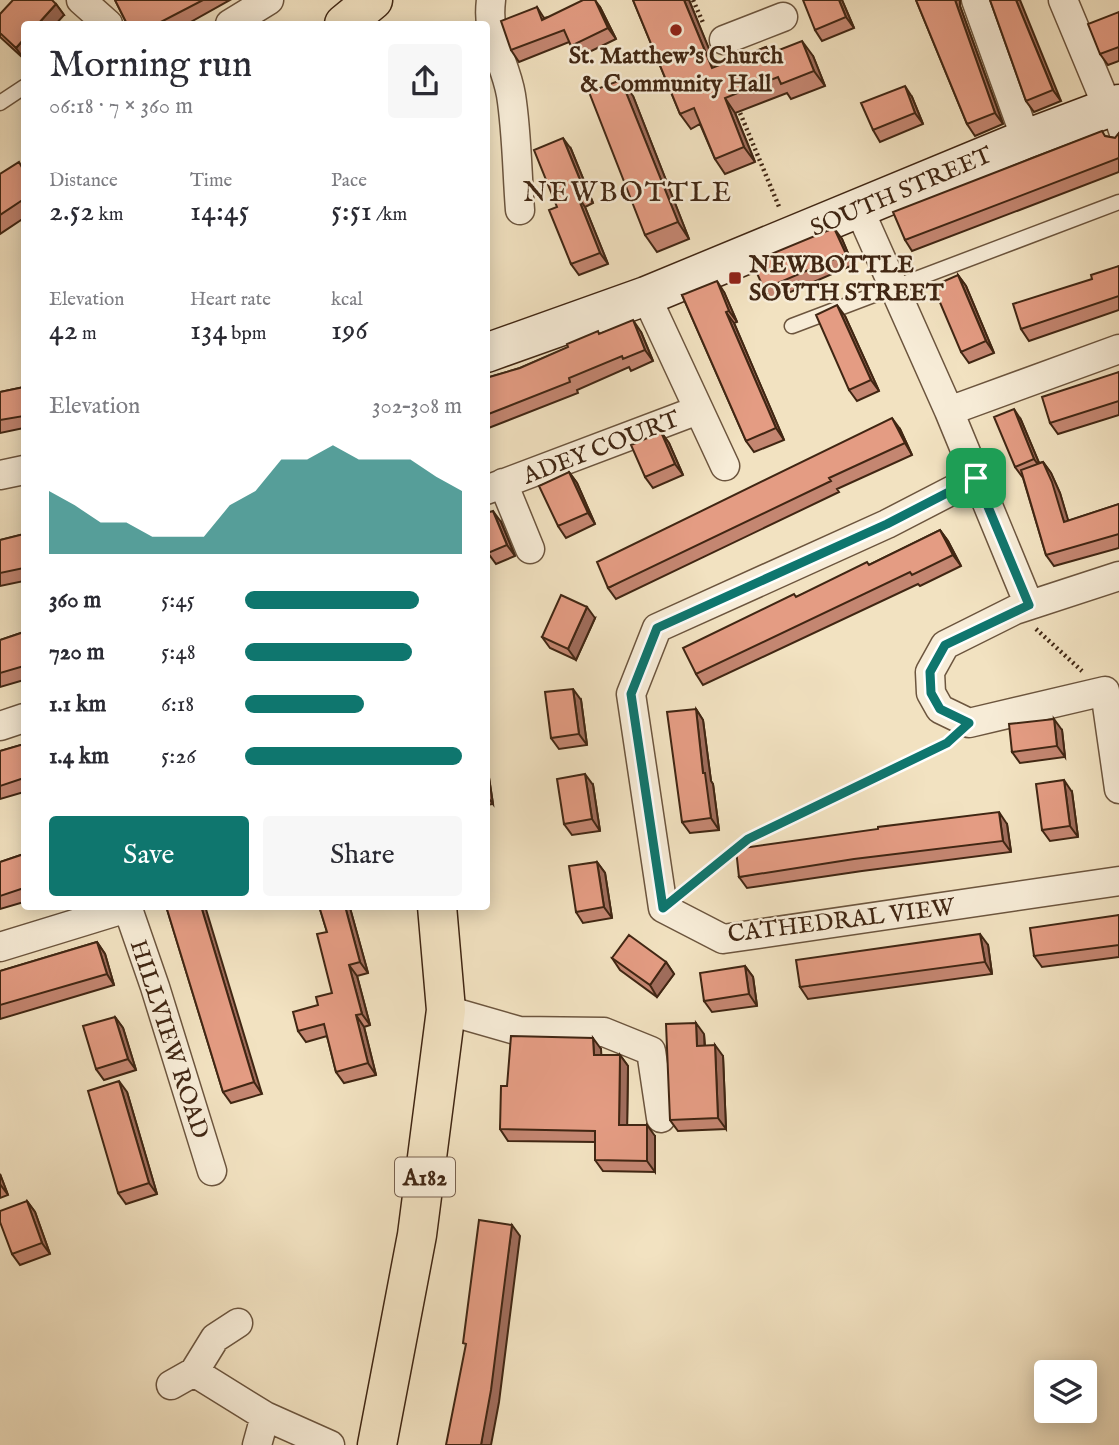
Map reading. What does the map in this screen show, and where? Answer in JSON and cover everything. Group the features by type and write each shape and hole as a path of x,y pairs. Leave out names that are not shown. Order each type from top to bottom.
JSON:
{"main road":[{"path":"348,21 373,0"},
{"name":"A182","path":"377,1445 417,1235 446,1010 437,910"}],"street":[{"path":"235,21 269,0"},
{"path":"490,21 491,0"},
{"path":"976,0 1026,139"},
{"path":"1063,0 1115,117"},
{"path":"716,38 784,19"},
{"path":"490,24 494,47 511,94 520,210"},
{"name":"SOUTH STREET","path":"490,352 646,296 1026,139 1115,117"},
{"path":"859,209 949,411 1022,607"},
{"name":"ADEY COURT","path":"646,296 725,466"},
{"path":"949,411 1119,349"},
{"name":"ADEY COURT","path":"530,549 495,486 698,410"},
{"path":"0,475 21,471"},
{"path":"663,908 631,694 657,628 887,524 976,478"},
{"path":"1119,576 1022,607 945,645 930,672 931,693 940,709 969,723 1112,690 1119,789"},
{"path":"0,726 21,719"},
{"name":"CATHEDRAL VIEW","path":"663,908 723,939 1119,881"},
{"path":"0,947 117,910"},
{"name":"HILLVIEW ROAD","path":"128,910 212,1171"},
{"path":"446,1010 519,1031 604,1032 651,1051 661,1118"},
{"path":"237,1323 215,1338 182,1379 330,1445"},
{"path":"257,1445 265,1416"}],"lane":[{"path":"0,103 21,89"},
{"path":"792,326 1119,202"}],"path":[{"path":"693,0 716,38"},
{"path":"735,99 791,236"},
{"path":"1022,607 1112,690"},
{"path":"663,908 748,839 947,743 969,723"}],"building":[{"path":"13,0 52,0 56,4 41,21 21,21 21,42 16,48 0,33 0,14"},
{"path":"115,0 203,0 163,21 126,21"},
{"path":"583,0 595,0 608,28 571,46 564,30 511,50 501,21 537,7 542,20"},
{"path":"633,0 684,0 712,68 766,47 769,54 802,41 814,71 781,84 778,77 725,98 744,147 715,159 694,108 680,114"},
{"path":"803,0 839,0 846,17 815,30"},
{"path":"916,0 955,0 995,113 967,124"},
{"path":"990,0 1016,0 1053,90 1026,101"},
{"path":"1119,12 1119,47 1100,54 1088,24"},
{"path":"621,80 678,222 645,235 589,92"},
{"path":"905,86 915,113 873,130 861,103"},
{"path":"1102,131 1105,136 1115,138 1119,133 1119,158 905,240 893,212"},
{"path":"563,138 585,192 577,195 600,253 571,264 549,210 557,207 534,150"},
{"path":"19,162 21,166 21,201 0,215 0,174"},
{"path":"834,228 846,254 764,289 752,262"},
{"path":"1119,266 1119,296 1021,329 1013,304 1092,279 1091,275"},
{"path":"958,275 986,341 961,352 933,286"},
{"path":"717,281 729,311 726,312 776,428 746,441 682,295"},
{"path":"837,305 871,380 849,390 816,315"},
{"path":"633,320 645,350 623,359 622,356 569,378 570,382 490,413 490,377 520,368 598,331 599,334"},
{"path":"1119,372 1119,401 1050,423 1042,397"},
{"path":"21,388 21,416 0,420 0,392"},
{"path":"1014,409 1034,459 1015,467 994,417"},
{"path":"892,418 905,443 608,588 597,562"},
{"path":"661,432 675,464 645,477 631,445"},
{"path":"1043,462 1064,522 1119,504 1119,534 1046,555 1021,470"},
{"path":"569,472 588,513 558,526 539,486"},
{"path":"493,511 507,545 490,552 490,512"},
{"path":"940,530 953,555 912,575 910,572 696,674 683,648 794,594 796,597 867,562 869,565"},
{"path":"21,535 21,569 0,573 0,540"},
{"path":"561,595 587,607 568,649 542,637"},
{"path":"21,633 21,667 0,673 0,640"},
{"path":"573,689 579,734 551,738 545,692"},
{"path":"696,709 711,818 682,822 667,712"},
{"path":"1054,719 1057,746 1012,752 1009,724"},
{"path":"21,745 21,779 0,786 0,751"},
{"path":"585,774 592,819 564,824 557,779"},
{"path":"1064,780 1070,826 1042,830 1036,784"},
{"path":"999,812 1003,841 854,859 739,877 736,849"},
{"path":"21,855 21,889 0,896 0,862"},
{"path":"597,862 604,907 576,912 569,866"},
{"path":"167,910 202,910 254,1082 223,1092"},
{"path":"320,910 346,910 360,962 349,965 362,1014 356,1015 368,1063 336,1072 324,1024 298,1031 293,1012 318,1005 316,997 332,993 317,934 327,932"},
{"path":"1119,915 1119,945 1034,956 1030,928"},
{"path":"980,934 985,962 800,987 796,960"},
{"path":"629,935 666,962 650,985 612,958"},
{"path":"97,942 107,974 0,1005 0,971"},
{"path":"745,966 749,994 704,1001 700,973"},
{"path":"115,1017 128,1059 96,1069 83,1026"},
{"path":"696,1023 697,1046 715,1045 718,1118 670,1120 666,1024"},
{"path":"511,1036 593,1038 594,1055 620,1055 619,1125 647,1125 647,1161 595,1160 595,1131 500,1129 501,1086 507,1086"},
{"path":"119,1081 149,1183 118,1193 88,1091"},
{"path":"27,1201 42,1243 12,1254 0,1222 0,1211"},
{"path":"479,1220 512,1225 491,1390 481,1445 446,1445 466,1344 463,1343"}],"place":[{"name":"St. Matthew's Church & Community Hall","path":"676,30"},
{"name":"NEWBOTTLE SOUTH STREET","path":"735,278"}],"district":[{"name":"NEWBOTTLE","path":"628,191"}],"route":[{"path":"976,478 1029,605 945,645 930,672 931,693 940,709 969,723 947,743 748,839 663,908 631,694 657,628 887,524 976,478"}]}
